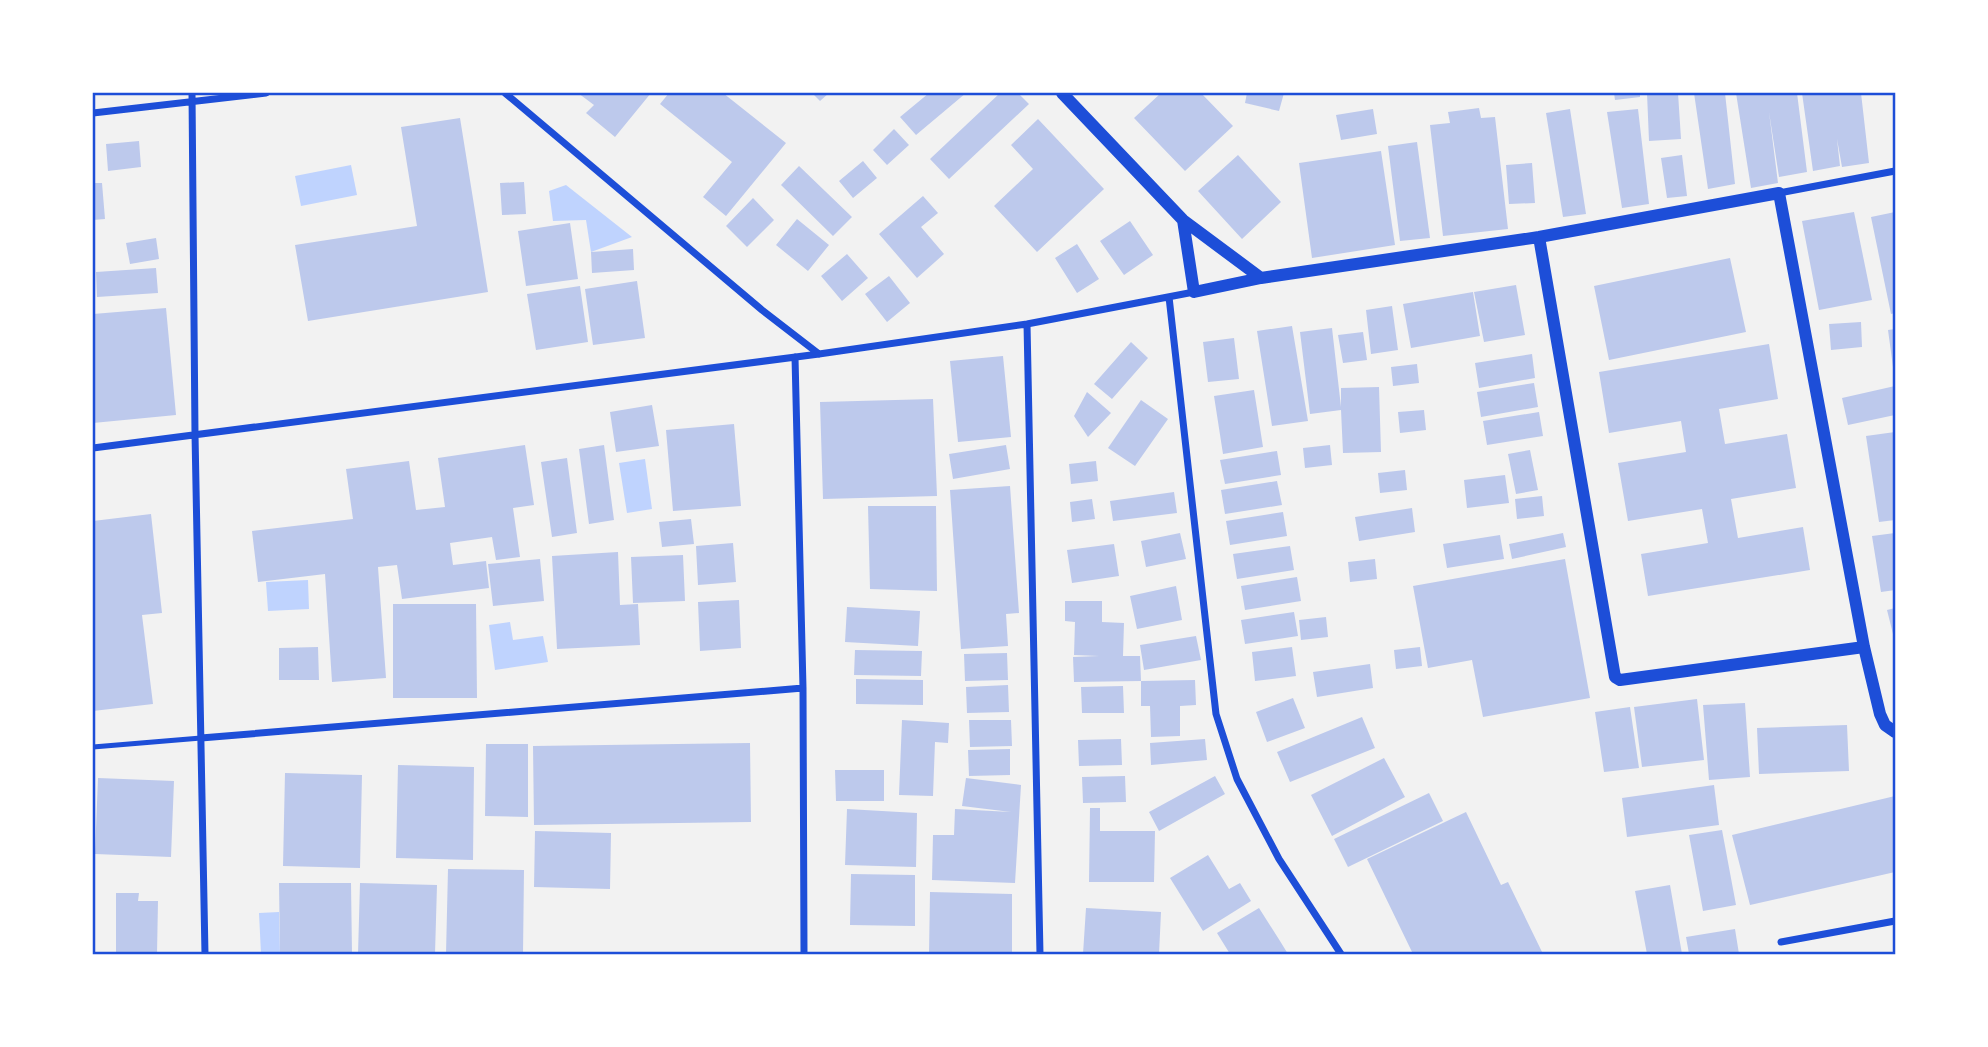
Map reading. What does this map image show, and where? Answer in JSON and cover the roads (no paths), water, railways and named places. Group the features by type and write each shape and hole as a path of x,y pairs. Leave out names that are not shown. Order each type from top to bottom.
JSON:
{"street":[{"path":"93,113 192,96 266,93"},
{"path":"505,93 819,354"},
{"path":"1062,93 1183,220 1261,278"},
{"path":"192,96 195,434 205,954"},
{"path":"93,449 819,354 1027,324 1261,278 1539,237 1895,172"},
{"path":"1779,193 1864,647 1880,714 1885,725 1895,732"},
{"path":"1183,220 1194,292"},
{"path":"1539,237 1615,677 1620,680 1864,647"},
{"path":"1169,297 1216,714 1237,779 1279,859 1341,954"},
{"path":"1027,324 1040,954"},
{"path":"795,357 803,688 804,954"},
{"path":"201,738 803,688"},
{"path":"1782,942 1895,921"}],"lane":[{"path":"93,747 201,738"}],"water":[{"path":"351,165 357,195 301,206 295,176"},
{"path":"566,185 632,237 591,252 586,220 553,221 549,191"},
{"path":"645,459 652,509 627,513 619,463"},
{"path":"308,580 309,609 268,611 266,582"},
{"path":"510,622 513,640 543,636 548,662 495,670 489,625"},
{"path":"279,912 280,954 261,954 259,913"}]}
